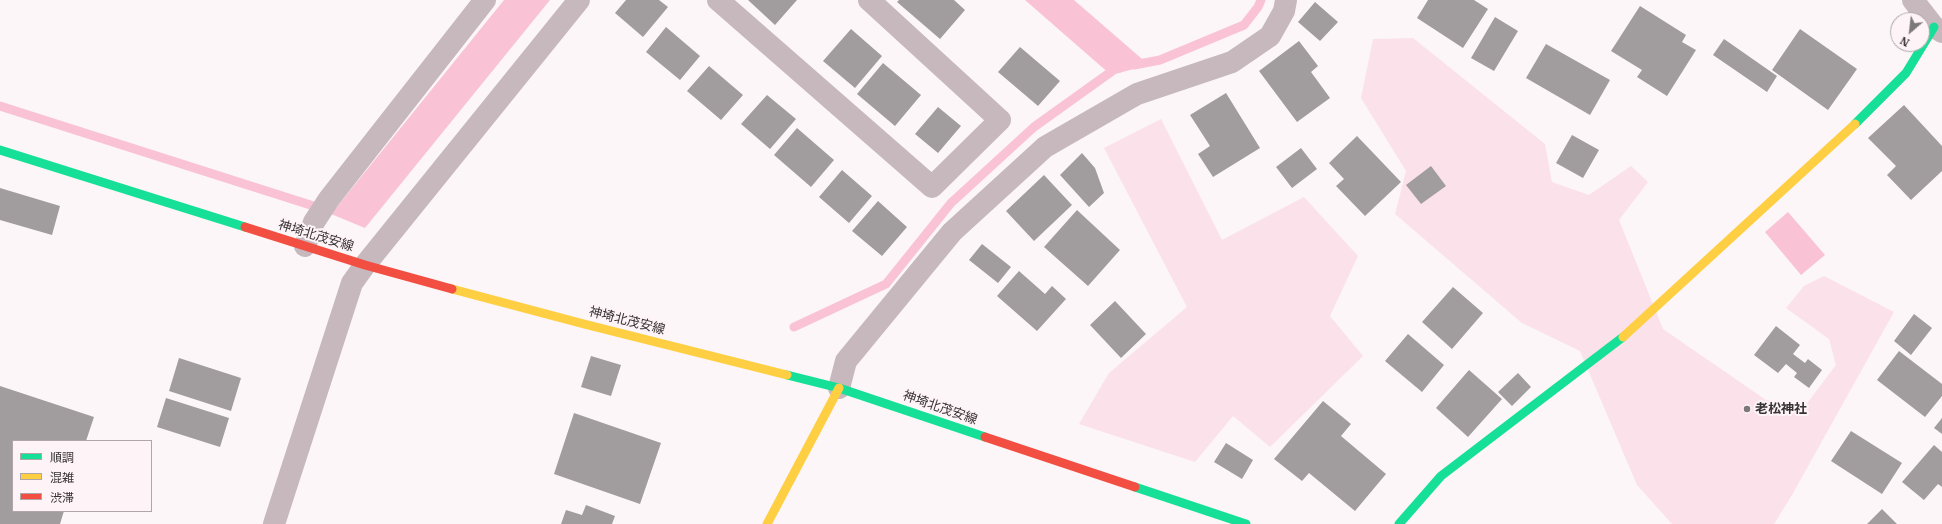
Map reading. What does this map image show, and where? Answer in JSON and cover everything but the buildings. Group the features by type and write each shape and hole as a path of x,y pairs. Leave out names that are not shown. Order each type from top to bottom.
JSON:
{"main road":[{"path":"1399,524 1441,476 1633,329 1834,146 1906,73 1938,29"},
{"name":"神埼北茂安線","path":"0,150 365,265 584,324 839,388 1246,524"},
{"path":"767,524 839,388"}],"street":[{"path":"305,246 314,222 329,199 485,0"},
{"path":"274,524 352,283 579,0"},
{"path":"718,0 932,187 1000,120 869,0"},
{"path":"839,388 846,361 952,232 1045,147 1137,94 1232,62 1270,36 1284,12 1286,0"},
{"path":"1913,0 1938,29"}],"shaded area":[{"path":"504,0 550,0 365,228 331,214"},
{"path":"1025,0 1074,0 1149,65 1111,75"},
{"path":"1413,38 1545,144 1552,182 1589,195 1631,166 1648,182 1619,220 1663,329 1766,400 1805,406 1836,365 1829,339 1786,308 1804,286 1824,276 1894,312 1792,495 1774,524 1672,524 1637,485 1580,351 1522,323 1395,214 1406,171 1361,98 1373,39"},
{"path":"1161,119 1222,240 1304,197 1358,256 1330,316 1363,356 1270,447 1233,416 1195,462 1079,424 1109,373 1187,307 1104,148"},
{"path":"1788,212 1825,255 1801,275 1765,232"}],"waterway":[{"path":"1134,65 1160,60 1244,25 1258,7 1261,0"},
{"path":"794,327 886,284 951,203 1034,127 1115,69 1120,68"},
{"path":"0,106 323,209"}],"traffic: fast":[{"path":"1855,124 1906,73 1934,27"},
{"path":"0,150 245,227"},
{"path":"1399,524 1441,476 1623,337"},
{"path":"787,375 839,388 985,437"},
{"path":"1135,487 1246,524"}],"traffic: slow":[{"path":"1623,337 1855,124"},
{"path":"452,289 787,375"},
{"path":"767,524 839,388"}],"traffic: jam":[{"path":"245,227 365,265 452,289"},
{"path":"985,437 1135,487"}],"place":[{"name":"老松神社","path":"1747,409"}]}
